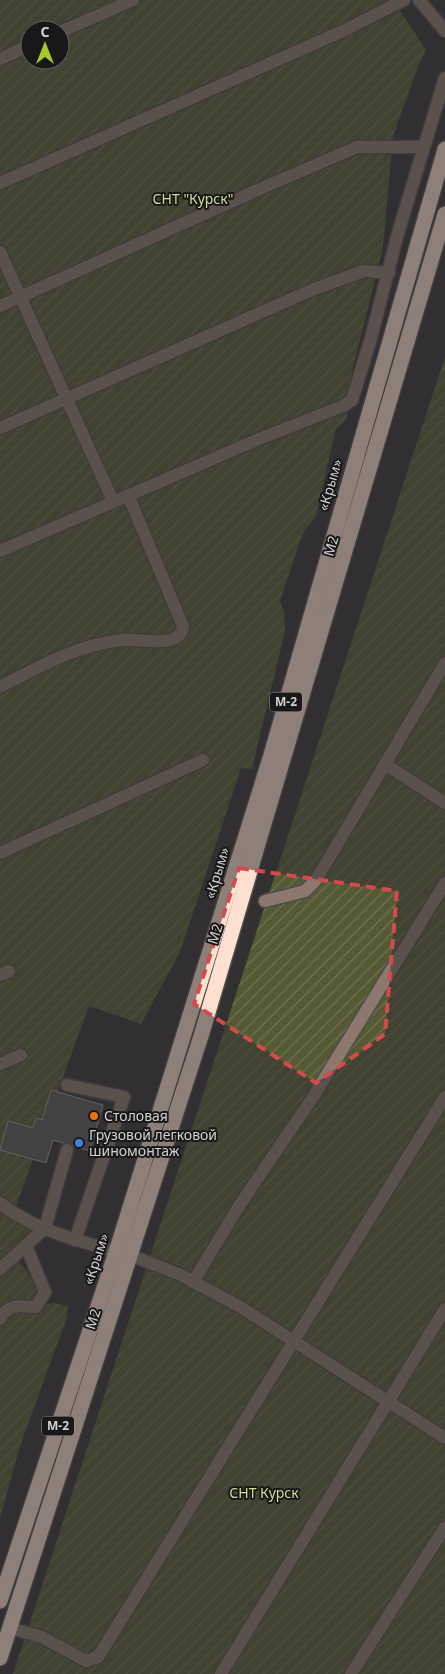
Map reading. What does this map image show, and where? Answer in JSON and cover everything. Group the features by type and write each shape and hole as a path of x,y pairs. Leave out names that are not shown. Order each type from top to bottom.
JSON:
{"highway":[{"name":"«Крым»","path":"0,1601 123,1254 271,755 445,149"},
{"name":"М2","path":"0,1658 123,1254 201,1036 445,214"}],"street":[{"path":"70,28 133,0"},
{"path":"0,183 345,30 404,0"},
{"path":"419,0 445,31"},
{"path":"0,59 20,50"},
{"path":"0,551 261,438 343,406 352,400 445,78"},
{"path":"0,306 255,191 357,148 424,147"},
{"path":"0,252 22,296 113,501"},
{"path":"0,428 314,289 364,271 389,273"},
{"path":"0,687 72,651 128,639 170,640 177,638 182,633 183,626 128,495"},
{"path":"264,901 305,891 316,880 445,663"},
{"path":"0,853 203,760"},
{"path":"385,764 445,804"},
{"path":"193,1282 239,1206 319,1089 445,883"},
{"path":"0,1064 20,1055"},
{"path":"67,1085 124,1097 75,1240"},
{"path":"10,1628 42,1638 86,1661 98,1657 189,1513 293,1341 445,1097"},
{"path":"0,1269 44,1228 67,1150"},
{"path":"0,1203 6,1215 75,1240 123,1254 193,1282 242,1308 293,1341 316,1353 445,1438"},
{"path":"0,1319 3,1312 12,1306 36,1307 44,1292 26,1246"},
{"path":"221,1674 445,1310"},
{"path":"351,1674 445,1527"}],"highlighted area":[{"path":"239,868 397,891 385,1034 316,1083 194,1004"}],"green space":[{"name":"СНТ \"Курск\"","path":"0,0 393,0 426,50 417,69 393,136 383,248 352,372 347,419 336,429 316,516 303,533 280,601 284,612 285,631 252,769 241,768 180,952 141,1024 89,1006 12,1217 35,1232 18,1261 30,1276 47,1304 54,1303 68,1306 66,1320 20,1446 0,1518"},
{"name":"СНТ Курск","path":"445,357 445,1674 13,1674"}],"building":[{"path":"51,1090 103,1105 90,1151 53,1140 46,1163 0,1150 8,1121 33,1128 36,1118 42,1120"}],"place":[{"name":"Столовая","path":"94,1116"},
{"name":"Грузовой легковой шиномонтаж","path":"79,1143"}]}
